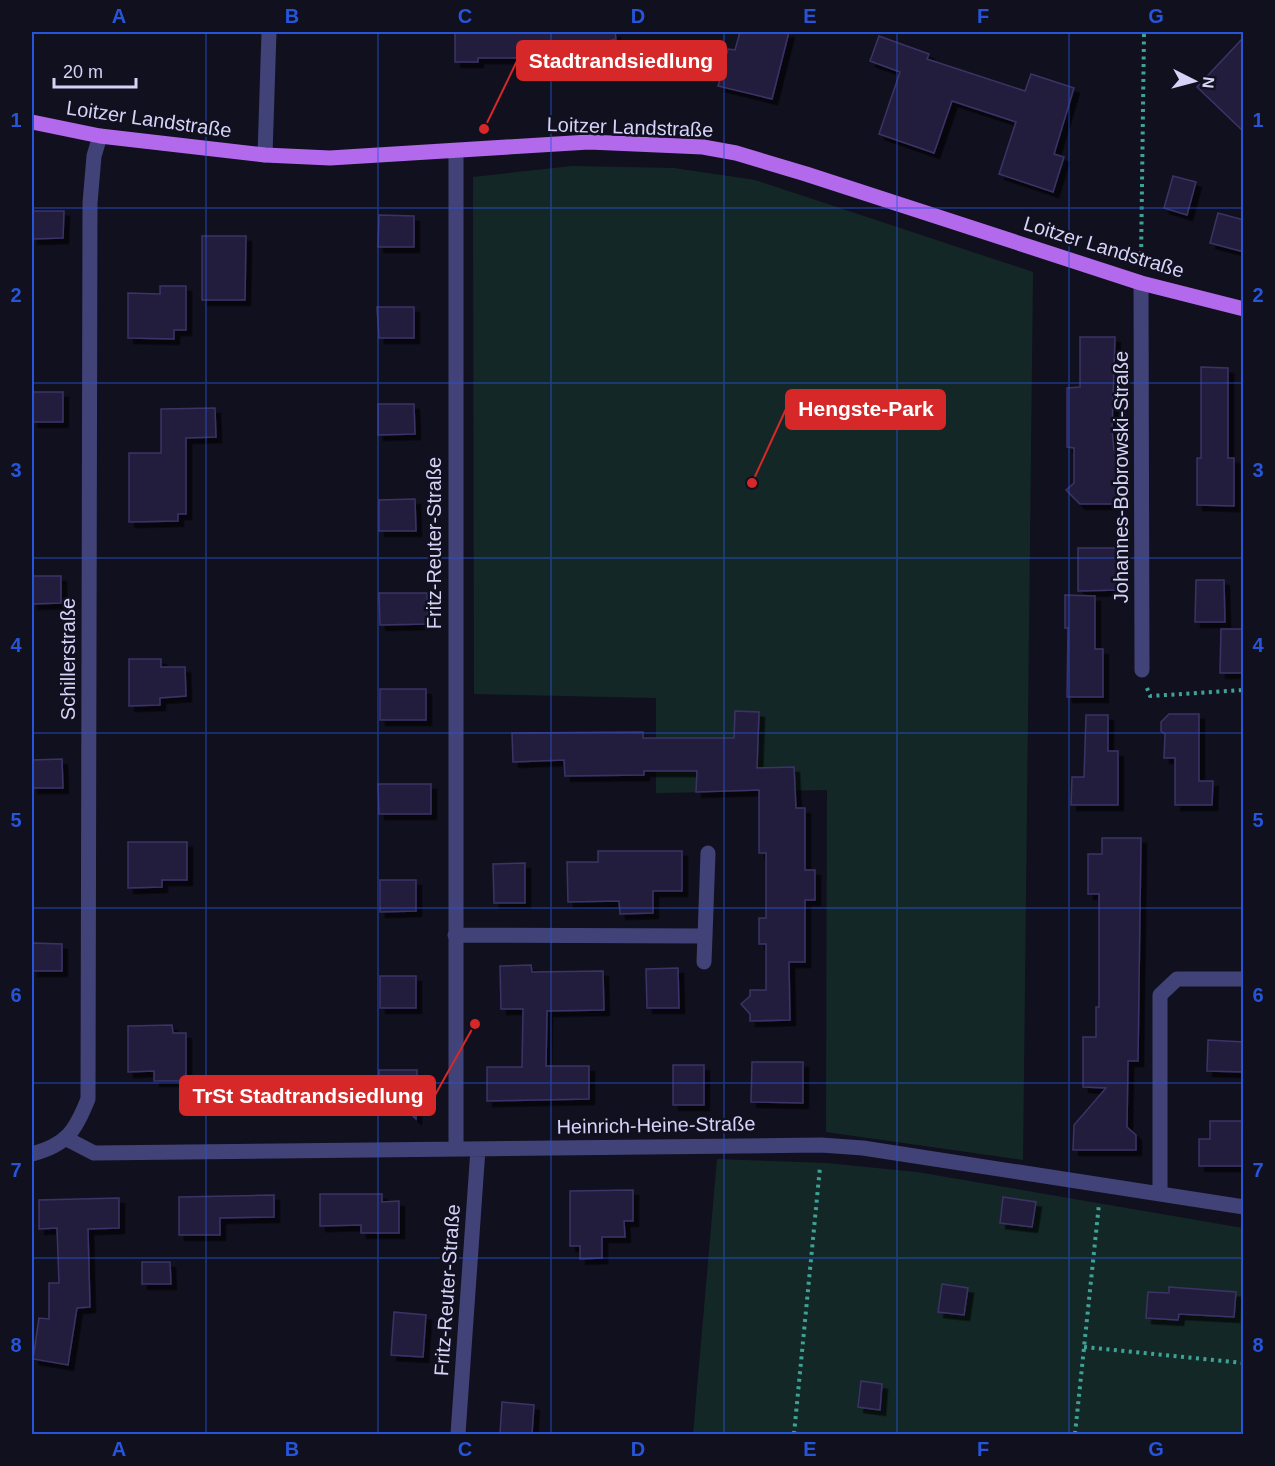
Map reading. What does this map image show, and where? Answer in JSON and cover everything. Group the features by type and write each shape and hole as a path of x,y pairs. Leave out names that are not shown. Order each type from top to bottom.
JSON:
{"main road":[{"name":"Loitzer Landstraße","path":"32,122 100,136 265,155 330,158 589,142 703,147 736,153 1141,283 1244,309"}],"street":[{"path":"265,155 269,32"},
{"name":"Schillerstraße","path":"67,1139 80,1121 88,1099 90,203 94,156 100,136"},
{"name":"Fritz-Reuter-Straße","path":"456,150 456,1148"},
{"name":"Johannes-Bobrowski-Straße","path":"1141,283 1142,670"},
{"path":"704,962 708,853"},
{"path":"455,935 705,936"},
{"path":"1160,1192 1160,995 1177,979 1244,979"},
{"path":"32,1154 46,1151 67,1139"},
{"name":"Heinrich-Heine-Straße","path":"67,1139 94,1153 821,1145 874,1150 1160,1192 1244,1207"},
{"name":"Fritz-Reuter-Straße","path":"458,1434 478,1149"}],"path":[{"path":"1141,283 1144,32"},
{"path":"1142,670 1150,696 1244,690"},
{"path":"794,1434 821,1145"},
{"path":"1075,1434 1100,1185"},
{"path":"1084,1347 1244,1363"}],"green space":[{"path":"572,166 674,168 755,180 1033,272 1023,1160 826,1132 827,790 656,793 656,698 474,694 473,177"},
{"path":"717,1159 826,1163 917,1172 1243,1228 1243,1434 693,1434"}],"building":[{"path":"455,32 615,32 616,39 563,53 564,58 551,59 551,62 526,62 526,58 478,58 478,62 455,62"},
{"path":"740,32 789,32 772,99 718,86 728,49 735,50"},
{"path":"879,36 929,54 927,59 1025,91 1031,74 1074,88 1054,154 1064,157 1053,192 999,174 1016,122 952,101 934,153 879,134 900,72 870,61"},
{"path":"1244,37 1244,132 1197,87"},
{"path":"1173,176 1196,182 1187,215 1164,208"},
{"path":"32,211 64,211 63,238 32,239"},
{"path":"1218,213 1244,220 1244,252 1210,243"},
{"path":"379,215 414,216 414,247 378,247"},
{"path":"202,236 246,236 245,300 202,300"},
{"path":"160,286 186,286 186,330 174,330 174,339 128,338 128,293 160,294"},
{"path":"377,307 414,307 414,338 379,338"},
{"path":"1080,337 1115,337 1112,430 1114,450 1121,450 1121,504 1080,504 1066,490 1074,483 1074,448 1067,447 1067,388 1080,387"},
{"path":"1201,367 1228,368 1228,458 1234,458 1234,506 1197,505 1197,458 1201,458"},
{"path":"32,392 63,392 63,422 32,422"},
{"path":"378,404 414,404 415,434 378,435"},
{"path":"215,408 216,437 186,438 186,514 178,514 178,521 129,522 129,453 161,453 161,409"},
{"path":"415,499 416,531 379,531 379,500"},
{"path":"1078,548 1119,548 1119,590 1078,591"},
{"path":"32,576 61,576 61,603 32,604"},
{"path":"1196,580 1224,580 1225,622 1195,622"},
{"path":"379,593 427,593 428,624 380,625"},
{"path":"1065,595 1095,596 1095,649 1103,649 1103,697 1067,697 1068,628 1065,628"},
{"path":"1221,629 1244,629 1244,673 1220,673"},
{"path":"129,659 161,659 161,667 185,667 186,696 160,698 160,705 129,706"},
{"path":"380,689 426,689 426,720 380,720"},
{"path":"735,711 759,712 757,768 794,767 796,808 805,808 805,870 815,870 815,900 805,900 805,962 789,962 790,1020 750,1021 750,1014 741,1004 750,996 750,990 766,990 766,944 759,944 759,918 766,918 766,853 759,853 759,790 696,792 697,771 644,771 644,775 565,776 564,760 513,762 512,733 643,732 643,738 734,738"},
{"path":"1169,714 1199,714 1199,781 1213,781 1212,805 1175,805 1175,758 1164,758 1165,734 1161,731 1161,722"},
{"path":"1086,715 1108,715 1108,751 1118,751 1118,805 1071,805 1072,777 1084,777"},
{"path":"62,759 63,788 32,788 32,760"},
{"path":"378,784 431,784 431,814 379,814"},
{"path":"1102,838 1141,838 1138,1061 1128,1061 1127,1127 1136,1135 1136,1150 1073,1150 1074,1125 1106,1088 1083,1087 1083,1037 1096,1037 1096,1007 1099,1007 1099,894 1088,894 1088,854 1102,854"},
{"path":"128,842 187,842 187,880 162,880 162,887 128,888"},
{"path":"598,851 682,851 682,891 653,891 653,913 620,914 619,901 568,902 567,862 598,862"},
{"path":"525,863 525,903 494,903 493,864"},
{"path":"380,880 416,880 416,911 380,912"},
{"path":"32,943 62,944 62,971 32,971"},
{"path":"531,965 532,972 603,971 604,1010 547,1011 546,1066 589,1066 589,1099 487,1101 487,1067 522,1067 523,1009 501,1009 500,966"},
{"path":"678,968 679,1008 647,1008 646,969"},
{"path":"380,976 416,976 416,1008 380,1008"},
{"path":"172,1025 173,1033 186,1033 186,1081 154,1081 154,1071 128,1072 128,1026"},
{"path":"1208,1040 1244,1042 1244,1072 1207,1071"},
{"path":"752,1062 803,1062 803,1103 751,1102"},
{"path":"673,1065 704,1065 704,1105 673,1105"},
{"path":"379,1070 417,1070 416,1119 400,1104 379,1104"},
{"path":"1210,1121 1244,1121 1244,1166 1199,1166 1199,1139 1210,1139"},
{"path":"633,1190 633,1221 624,1221 625,1237 602,1237 602,1258 580,1259 580,1246 570,1246 570,1191"},
{"path":"320,1194 382,1194 382,1202 399,1201 399,1233 361,1233 361,1225 320,1226"},
{"path":"274,1195 274,1217 220,1218 220,1235 179,1235 179,1197"},
{"path":"1003,1197 1036,1202 1032,1227 1000,1223"},
{"path":"119,1198 119,1228 88,1229 90,1307 77,1308 68,1365 33,1359 39,1318 49,1319 49,1283 59,1283 57,1228 39,1229 39,1200"},
{"path":"142,1262 170,1262 171,1284 142,1284"},
{"path":"942,1284 968,1288 964,1315 938,1312"},
{"path":"1169,1287 1236,1292 1234,1317 1179,1314 1178,1320 1146,1318 1148,1292 1169,1293"},
{"path":"394,1312 426,1315 423,1357 391,1355"},
{"path":"861,1381 882,1384 880,1410 858,1407"},
{"path":"502,1402 534,1405 532,1434 500,1434"}],"place":[{"name":"Stadtrandsiedlung","path":"484,129"},
{"name":"Hengste-Park","path":"752,483"},
{"name":"TrSt Stadtrandsiedlung","path":"475,1024"}]}
